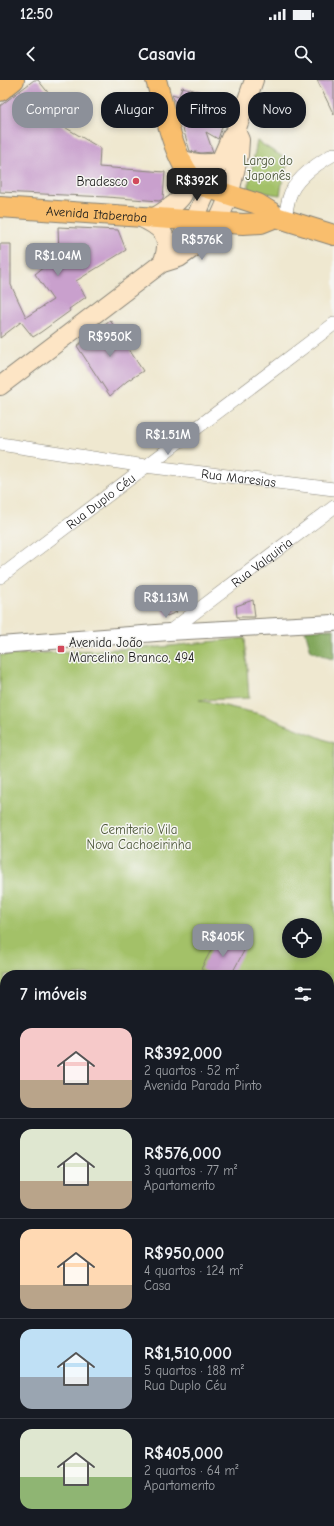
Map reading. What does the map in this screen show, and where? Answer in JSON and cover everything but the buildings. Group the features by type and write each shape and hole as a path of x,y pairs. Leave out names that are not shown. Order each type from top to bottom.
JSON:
{"main road":[{"path":"0,91 14,80"},
{"path":"156,80 169,128 181,159 192,179 199,185 258,204 280,218 334,235"},
{"path":"0,386 162,263 194,221 231,136 236,131 254,80"},
{"path":"162,263 179,258 203,241 217,223 230,196 240,147 240,140 236,131"},
{"path":"181,159 203,164 210,164 220,161"},
{"path":"162,263 167,248 165,234 146,217 175,205 182,199 185,192 186,182 181,159"},
{"name":"Avenida Itaberaba","path":"0,207 217,223 252,224 280,218"}],"street":[{"path":"280,218 293,189 310,170 334,154"},
{"name":"Rua Duplo Céu","path":"0,577 334,324"},
{"name":"Rua Maresias","path":"0,444 145,466 334,489"},
{"name":"Rua Valquiria","path":"169,632 334,507"},
{"path":"0,645 169,632 334,623"}],"green space":[{"name":"Largo do Japonês","path":"257,141 283,157 288,162 280,195 253,191 249,189"},
{"path":"334,629 334,660 311,651 305,630"},
{"name":"Cemiterio Vila Nova Cachoeirinha","path":"245,638 249,698 199,700 260,714 334,743 334,970 0,970 0,655 161,647"}],"place":[{"name":"Bradesco","path":"136,181"},
{"name":"Avenida João Marcelino Branco, 494","path":"61,649"}]}
